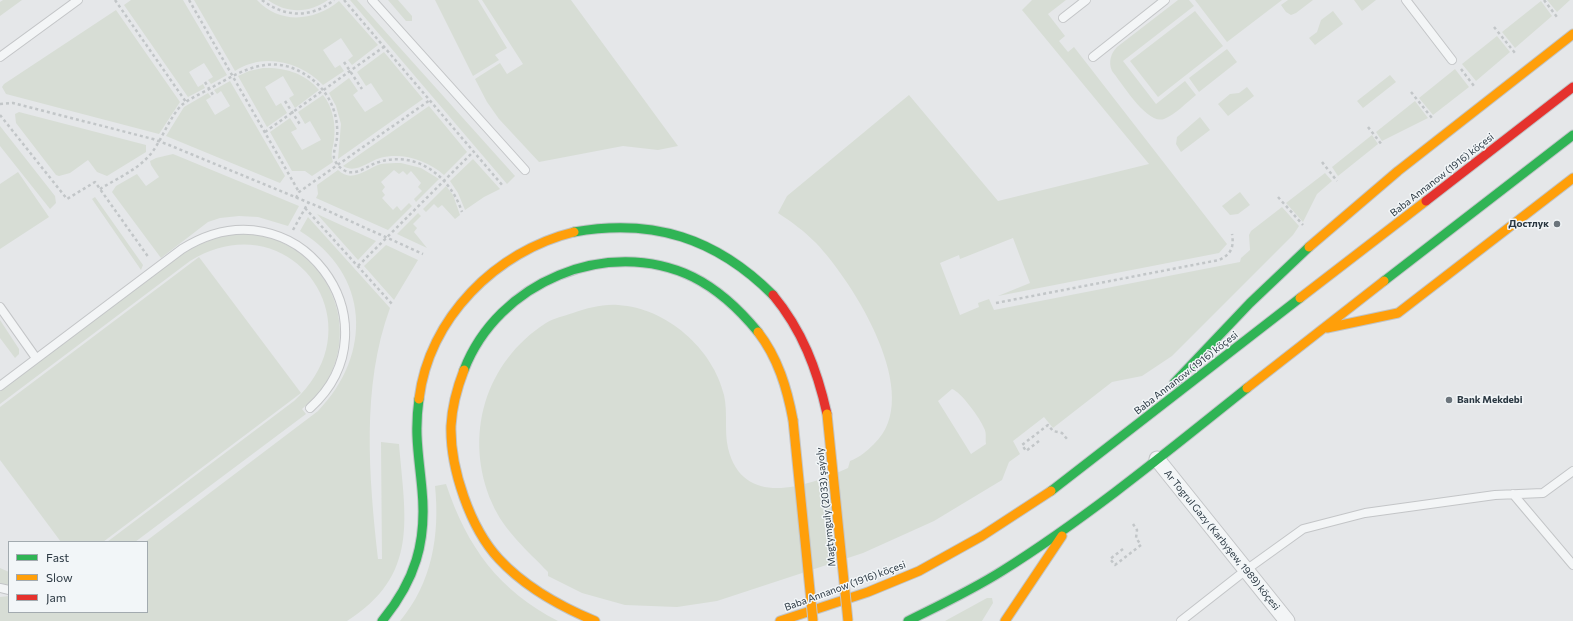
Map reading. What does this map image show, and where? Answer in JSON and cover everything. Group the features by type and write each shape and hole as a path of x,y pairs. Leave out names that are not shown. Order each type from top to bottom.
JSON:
{"main road":[{"path":"1135,426 1233,319 1298,256 1374,191 1573,34"},
{"name":"Baba Annanow (1916) köçesi","path":"780,621 893,582 958,551 1042,498 1573,87"},
{"path":"908,621 979,585 1066,530 1573,134"},
{"path":"1322,329 1398,313 1573,178"},
{"name":"Magtymguly (2033) şaýoly","path":"382,621 404,592 417,563 422,545 423,511 416,438 418,399 426,364 441,332 462,302 495,270 529,248 561,235 578,231 596,228 630,226 663,231 687,238 721,253 750,272 768,289 795,322 816,365 823,390 827,414 848,621"},
{"path":"595,621 571,611 533,589 503,562 487,543 477,526 460,484 455,464 452,438 452,418 454,402 470,353 489,325 516,298 544,280 573,268 592,264 631,261 673,269 710,286 728,300 756,327 766,342 784,376 791,398 813,621"},
{"path":"1004,621 1066,530"}],"street":[{"name":"Ar Togrul Gazy (Karbyşew, 1989) köçesi","path":"1157,459 1287,621"}],"lane":[{"path":"0,57 78,0"},
{"path":"372,0 526,170"},
{"path":"1063,18 1086,0"},
{"path":"1093,57 1165,0"},
{"path":"1406,0 1452,60"},
{"path":"0,386 156,268 197,240 230,230 248,229 266,232 288,240 312,257 324,270 334,285 340,302 344,319 344,343 337,371 328,387 310,408"},
{"path":"0,307 36,358"},
{"path":"1182,621 1246,570 1303,529 1365,513 1513,494 1543,493 1573,471"},
{"path":"1513,494 1573,565"}],"path":[{"path":"114,0 186,102"},
{"path":"189,0 299,192"},
{"path":"262,0 281,11 302,14 323,8 334,0"},
{"path":"344,0 385,46 503,186"},
{"path":"1544,0 1557,17"},
{"path":"1494,27 1515,53"},
{"path":"265,132 385,46"},
{"path":"344,62 362,89"},
{"path":"100,188 144,162 151,154 182,105 186,102 232,76 256,66 282,66 290,67 307,76 324,91 333,107 336,118 337,137 334,157 344,170 354,172 381,161 408,161 423,165 445,180 455,194 462,212"},
{"path":"1458,66 1474,86"},
{"path":"206,82 214,95"},
{"path":"1411,92 1433,119"},
{"path":"296,198 299,192 430,100"},
{"path":"285,101 301,126"},
{"path":"0,104 13,103 159,141 308,203 423,254"},
{"path":"0,115 67,199 95,182 156,268"},
{"path":"1368,127 1382,144"},
{"path":"358,266 473,152"},
{"path":"1322,162 1337,181"},
{"path":"1278,198 1304,226"},
{"path":"288,240 308,203"},
{"path":"305,208 392,304"},
{"path":"996,303 1219,260 1230,252 1234,244 1232,234"},
{"path":"1039,441 1026,451 1022,445 1048,425 1053,431 1062,433 1067,439"},
{"path":"1123,549 1110,559 1114,565 1141,545 1136,538 1137,530 1133,524"}],"shaded area":[{"path":"3,0 22,0 0,16 0,2"},
{"path":"131,0 183,0 227,75 211,84 208,80 213,77 204,63 189,72 198,87 203,84 205,88 188,97 124,5"},
{"path":"194,0 257,0 276,14 287,17 309,16 319,13 330,8 339,1 378,45 352,65 348,60 353,56 341,38 323,50 335,68 340,65 344,71 323,85 304,70 282,62 258,62 246,65 235,71"},
{"path":"268,0 328,0 314,7 291,10 275,5"},
{"path":"350,0 357,0 515,176 507,184"},
{"path":"388,0 398,0 412,16 412,21 406,21"},
{"path":"435,0 478,0 507,48 495,55 499,60 473,76"},
{"path":"482,0 571,0 678,146 658,150 623,146 539,162 499,119 487,102 475,79 500,63 507,74 523,64"},
{"path":"1032,0 1066,0 1048,14 1065,36 1059,41 1068,52 1074,47 1227,244 1219,253 998,296 1030,283 1013,238 960,259 959,255 940,263 960,315 979,307 978,303 989,299 994,310 1240,262 1241,258 1250,250 1249,235 1251,231 1282,207 1299,226 1293,235 1172,356 1142,376 1112,382 1053,428 1044,417 1013,441 1020,454 1009,462 1002,480 934,521 863,553 717,601 677,607 625,605 582,593 548,576 548,572 509,531 497,513 483,478 480,452 480,427 485,402 494,379 508,358 525,339 546,323 556,318 584,310 601,306 618,305 636,308 654,314 670,323 699,347 710,362 718,378 724,395 726,408 726,435 728,448 736,467 747,480 762,486 779,488 796,486 832,475 848,468 850,461 863,454 874,444 888,423 892,398 888,370 878,340 864,311 848,284 816,243 798,227 778,213 787,196 909,95 998,201 1149,164 1022,10","holes":["952,389 956,391 974,412 982,424 985,432 986,444 971,454 938,401"]},
{"path":"1178,0 1189,0 1194,6 1123,61 1156,104 1185,81 1196,95 1172,115 1164,119 1157,119 1150,116 1143,110 1128,93 1112,71 1110,64 1111,58 1117,47"},
{"path":"1195,0 1282,0 1227,42"},
{"path":"1288,0 1313,0 1291,15 1286,12 1281,5"},
{"path":"1354,0 1376,0 1362,11"},
{"path":"1547,0 1570,0 1557,12"},
{"path":"1541,1 1552,16 1515,48 1502,32"},
{"path":"116,10 180,102 159,134 6,94 2,87 4,84"},
{"path":"1195,11 1223,46 1158,97 1130,61"},
{"path":"1333,11 1343,24 1315,45 1309,38 1317,32 1321,20"},
{"path":"1497,36 1510,52 1476,81 1462,64"},
{"path":"1227,49 1237,62 1199,92 1189,78"},
{"path":"384,52 423,99 338,159 341,124 336,106 329,93 349,78 358,91 353,95 365,112 383,101 371,83 366,86 357,72"},
{"path":"263,68 294,72 307,79 319,90 295,108 289,98 294,95 283,76 265,87 276,106 281,103 287,113 267,127 238,76 249,71"},
{"path":"1455,69 1469,87 1433,115 1419,98"},
{"path":"1390,75 1396,82 1363,108 1357,101"},
{"path":"230,81 285,176 280,183 166,136 184,107 208,93 211,97 206,100 215,115 230,106 221,91 217,94 214,90"},
{"path":"1247,87 1254,96 1228,116 1218,104 1230,94 1239,93"},
{"path":"323,95 329,105 334,122 335,134 332,154 333,162 312,176 305,171 292,171 270,132 290,118 297,129 291,132 302,150 321,140 310,121 305,124 298,112"},
{"path":"1415,101 1428,118 1382,141 1376,132"},
{"path":"429,106 467,152 444,175 422,161 397,156 380,158 352,169 343,166"},
{"path":"19,112 146,145 146,152 107,176 97,172 88,160 70,173 59,176 56,175 16,123 15,114"},
{"path":"1200,117 1210,130 1181,152 1176,144 1177,137"},
{"path":"0,126 55,196 56,203 50,209 0,146"},
{"path":"1372,135 1378,144 1338,176 1332,167"},
{"path":"173,154 299,206 288,226 258,217 239,216 220,218 208,222 161,258 112,192 116,186 137,174 146,186 159,177 150,161"},
{"path":"473,159 500,189 484,197 465,210 458,193 450,181"},
{"path":"401,163 421,168 439,179 416,202 414,199 422,191 418,187 421,183 411,171 407,175 403,171 399,174 394,170 381,182 385,187 382,191 385,195 382,198 393,210 397,206 401,211 409,203 412,206 388,230 316,198 318,194 317,185 338,170 349,176 360,174 381,164"},
{"path":"18,172 49,217 0,249 0,184"},
{"path":"1325,173 1332,181 1317,194 1303,222 1286,203"},
{"path":"446,186 453,195 460,215 455,219 442,205 438,208 434,204 426,212 423,209"},
{"path":"1240,192 1250,205 1238,214 1230,215 1222,206"},
{"path":"95,197 143,265 141,270 92,199"},
{"path":"418,213 421,216 413,224 417,228 414,232 427,248 397,234"},
{"path":"317,214 376,241 358,260"},
{"path":"308,217 390,308 381,338 375,369 371,401 370,432 372,496 378,559 382,559 381,442 399,444 404,496 403,543 397,564 387,584 370,603 347,621 0,621 0,597 8,596 8,613 148,613 148,541 146,541 318,411 336,389 348,365 355,340 356,316 351,292 340,269 323,249 300,231"},
{"path":"231,234 260,235 287,245 306,258 321,275 332,295 339,317 340,340 335,363 323,388 302,409 306,414 136,541 108,541 294,401 319,370 328,337 325,306 311,278 289,258 260,246 226,246 190,261 0,404 0,391 184,253 218,237"},
{"path":"386,245 418,260 394,300 364,266"},
{"path":"199,257 301,393 104,541 60,541 0,460 0,407"},
{"path":"0,320 19,349 19,354 15,358 0,338"},
{"path":"446,484 454,507 464,528 488,565 502,581 519,596 537,609 558,621 400,621 420,591 426,575 435,540 435,486"},
{"path":"0,568 8,572 8,586 0,583"},
{"path":"987,598 992,598 993,603 982,621 945,621"}],"traffic: fast":[{"path":"1384,281 1573,135"},
{"path":"574,232 603,228 630,228 657,231 682,237 706,246 729,259 751,275 773,295"},
{"path":"1174,383 1250,303 1309,247"},
{"path":"464,370 480,339 502,313 529,291 559,275 592,265 626,262 660,266 693,277 720,294 744,316 758,332"},
{"path":"1051,491 1300,298"},
{"path":"908,621 979,585 1065,529 1127,483 1247,388"},
{"path":"382,621 403,591 416,560 420,544 423,509 417,434 419,399"}],"traffic: slow":[{"path":"1309,247 1398,171 1573,34"},
{"path":"1327,328 1398,313 1573,178"},
{"path":"1300,298 1426,201"},
{"path":"419,399 425,369 436,341 452,316 471,292 493,272 518,255 545,241 574,232"},
{"path":"1247,388 1384,281"},
{"path":"758,332 771,352 781,374 788,396 793,420"},
{"path":"464,370 452,412 452,443 458,478 464,497 479,531 499,559 531,587 568,609 595,621"},
{"path":"827,414 848,621"},
{"path":"793,420 813,621"},
{"path":"780,621 868,592 919,571 982,536 1051,491"},
{"path":"1005,621 1062,536"}],"traffic: jam":[{"path":"1426,201 1573,87"},
{"path":"773,295 792,322 807,351 818,381 827,414"}],"place":[{"name":"Достлук","path":"1557,224"},
{"name":"Bank Mekdebi","path":"1449,400"}]}
